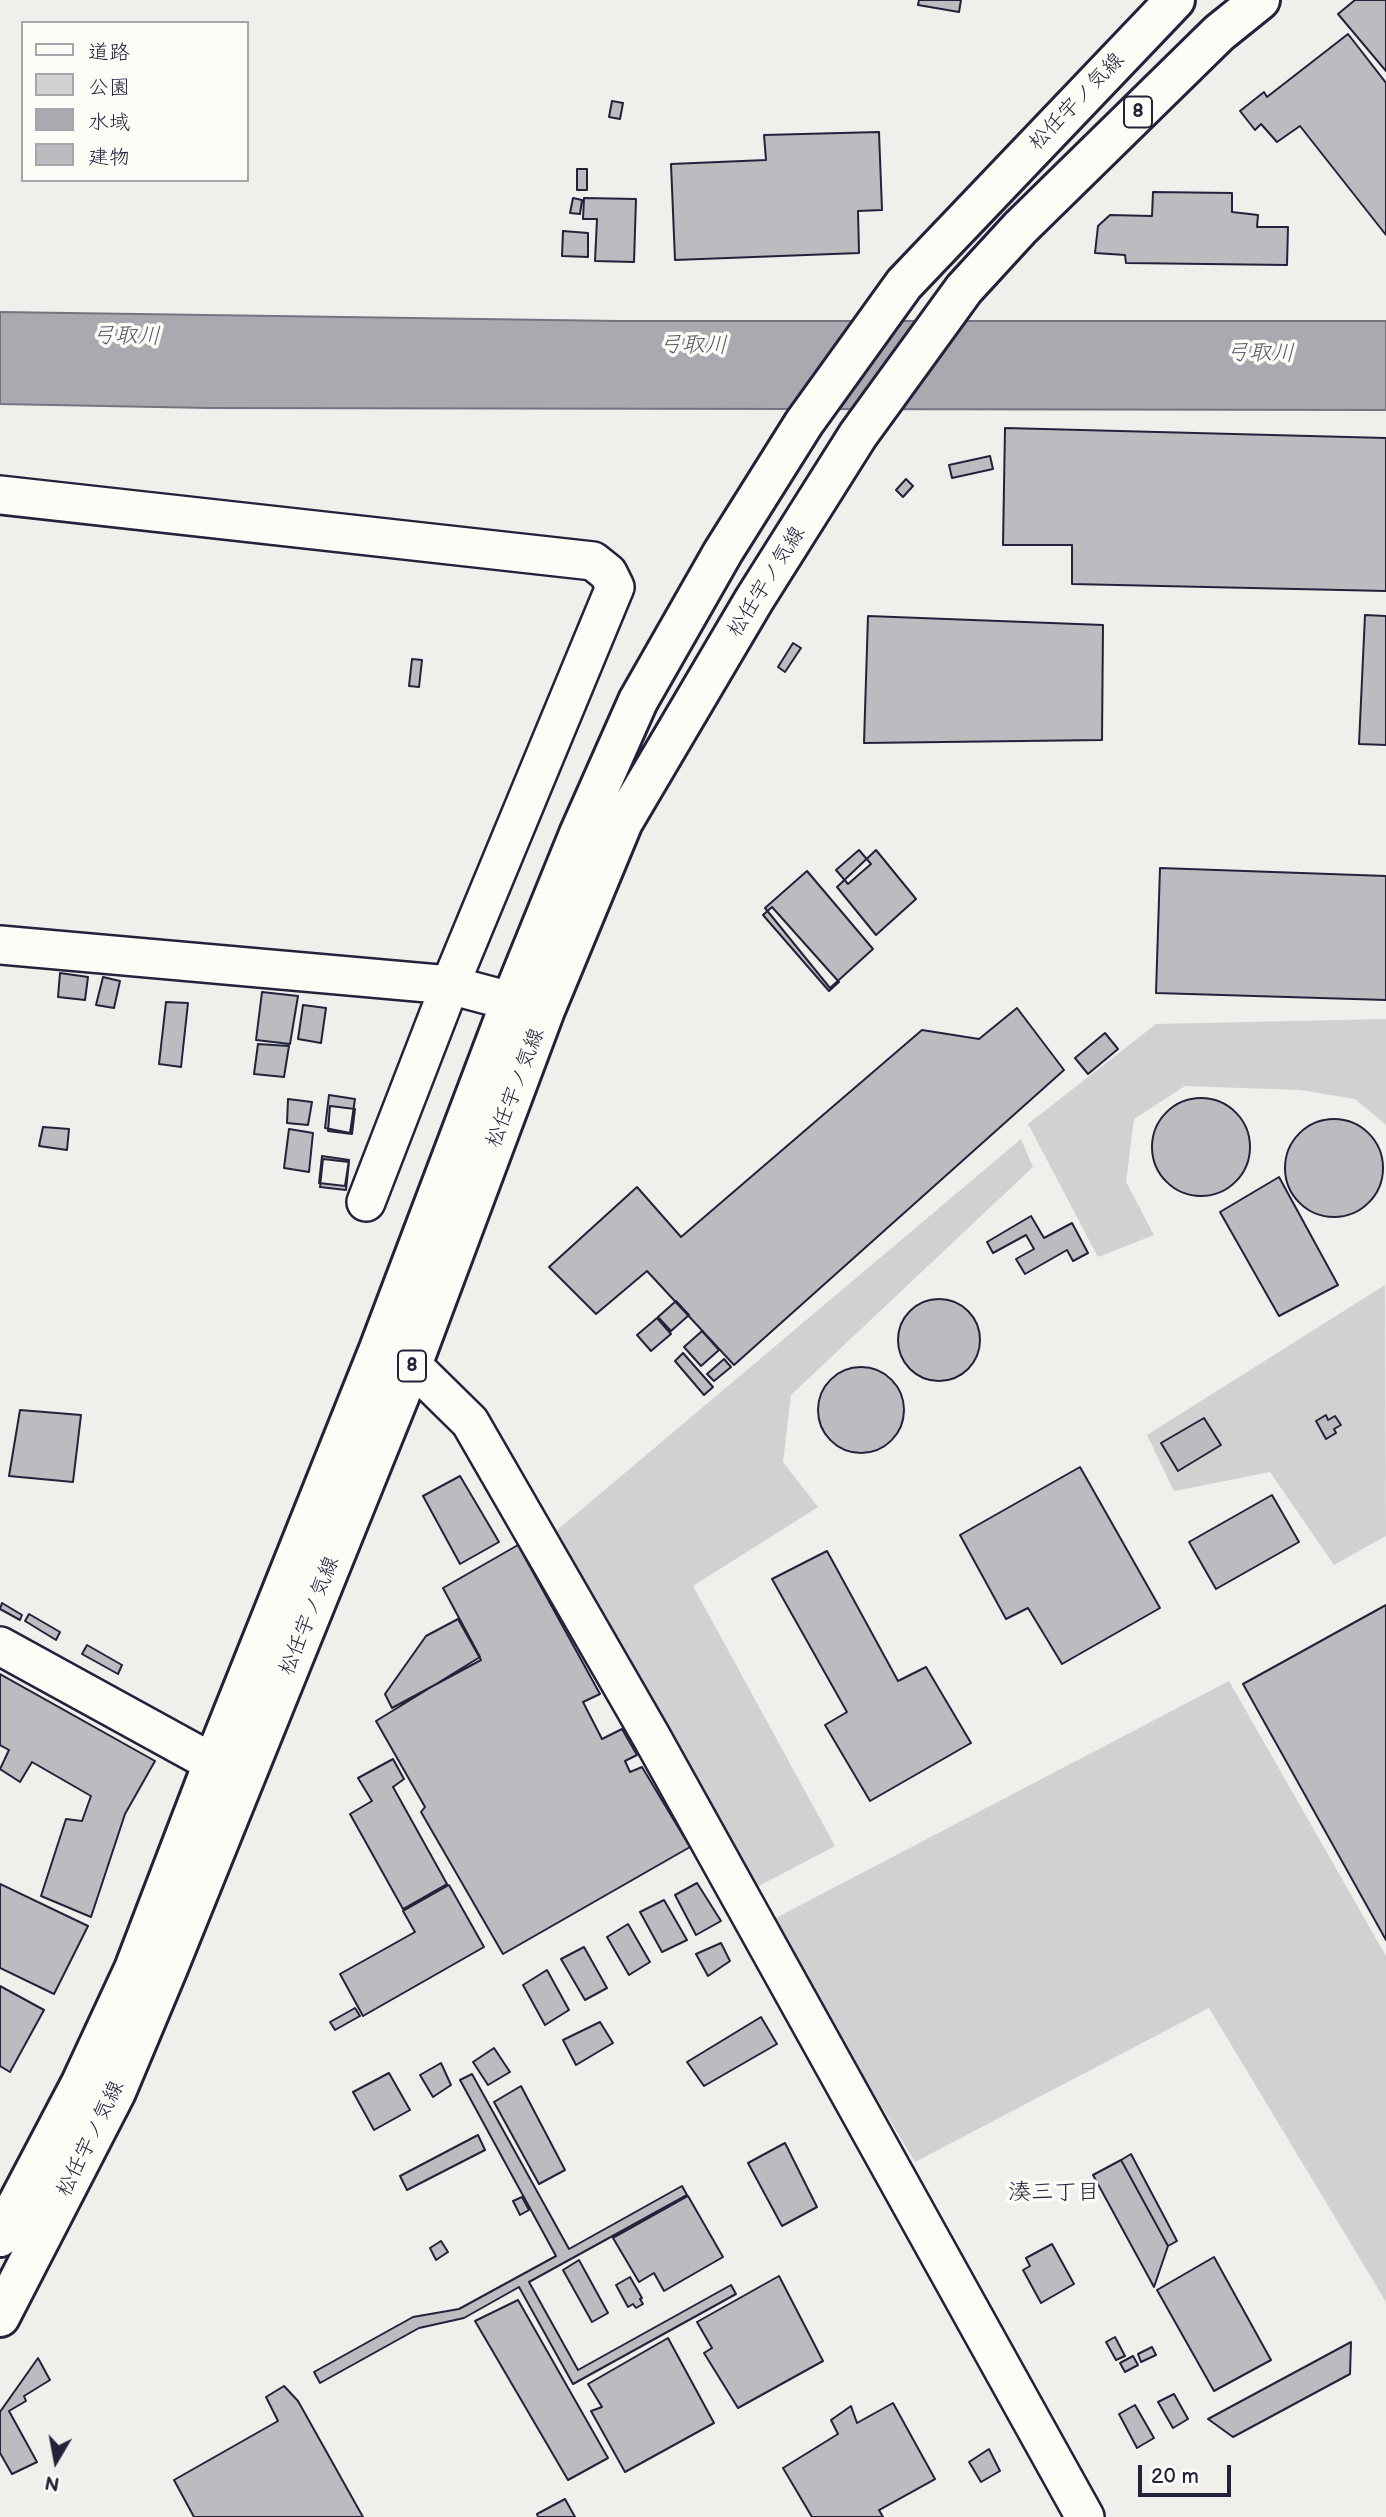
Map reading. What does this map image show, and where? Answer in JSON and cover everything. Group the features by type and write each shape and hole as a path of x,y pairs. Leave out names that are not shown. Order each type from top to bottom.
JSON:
{"main road":[{"name":"松任宇ノ気線","path":"0,2237 81,2083 229,1770 412,1365 528,1006 579,834 638,701 723,552 804,423 904,284 1175,0"},
{"name":"松任宇ノ気線","path":"0,2317 116,2092 379,1349 528,1006 623,822 754,600 858,435 964,289 1020,228 1219,33 1260,0"}],"street":[{"path":"0,495 593,561 608,573 615,587 450,985 366,1202"},
{"path":"0,945 450,985 528,1006"},
{"path":"379,1349 412,1365 470,1422 657,1748 1085,2517"},
{"path":"0,1646 229,1770"}],"green space":[{"path":"1386,1019 1386,1125 1355,1099 1300,1090 1185,1086 1134,1119 1126,1182 1154,1235 1098,1257 1028,1124 1156,1024"},
{"path":"1021,1139 1033,1167 791,1395 783,1462 818,1507 693,1586 835,1846 757,1887 550,1536"},
{"path":"1385,1285 1386,1536 1334,1565 1270,1472 1174,1491 1147,1435"},
{"path":"1229,1681 1386,1956 1386,2302 1209,2008 915,2162 770,1921"}],"water":[{"name":"弓取川","path":"0,312 618,321 1386,321 1386,410 209,408 0,404"}],"building":[{"path":"919,0 961,0 959,12 918,5"},
{"path":"1355,0 1386,0 1386,71 1338,14"},
{"path":"1348,34 1386,83 1386,235 1300,126 1277,142 1261,124 1255,130 1240,111 1264,92 1267,97"},
{"path":"612,101 623,103 620,119 609,117"},
{"path":"879,132 882,210 858,211 859,253 675,260 671,164 766,160 764,135"},
{"path":"577,169 587,169 587,190 577,190"},
{"path":"1153,192 1232,193 1232,212 1258,215 1257,227 1288,227 1287,265 1126,263 1125,255 1095,253 1098,226 1110,215 1152,216"},
{"path":"573,198 582,200 580,214 570,213"},
{"path":"584,198 636,199 634,262 595,261 597,219 583,219"},
{"path":"563,231 588,233 588,257 562,256"},
{"path":"1005,428 1386,438 1386,591 1072,584 1072,545 1003,545"},
{"path":"990,456 993,469 952,478 949,465"},
{"path":"906,479 913,486 903,497 896,490"},
{"path":"1365,615 1386,616 1386,745 1359,744"},
{"path":"868,616 1103,625 1102,740 864,743"},
{"path":"793,643 801,648 785,672 778,667"},
{"path":"412,659 422,660 419,687 409,686"},
{"path":"859,850 871,864 848,884 836,870"},
{"path":"876,850 916,899 876,935 837,887"},
{"path":"1160,868 1386,876 1386,1000 1156,993"},
{"path":"807,871 873,949 830,988 765,908"},
{"path":"772,907 839,982 829,991 763,915"},
{"path":"60,973 88,977 85,1000 58,997"},
{"path":"103,977 120,981 114,1008 96,1005"},
{"path":"262,992 298,996 290,1044 256,1040"},
{"path":"166,1002 188,1003 181,1067 159,1064"},
{"path":"303,1005 326,1008 321,1043 298,1039"},
{"path":"1017,1008 1064,1070 734,1365 647,1271 596,1314 549,1267 637,1187 681,1237 922,1030 979,1039"},
{"path":"1105,1033 1118,1049 1088,1074 1075,1058"},
{"path":"258,1044 289,1046 284,1077 254,1074"},
{"path":"329,1095 355,1099 350,1133 325,1128"},
{"path":"1201,1098 1220,1102 1235,1113 1246,1128 1250,1147 1246,1166 1235,1181 1220,1192 1201,1196 1182,1192 1167,1181 1156,1166 1152,1147 1156,1128 1167,1113 1182,1102"},
{"path":"288,1099 312,1102 308,1125 287,1123"},
{"path":"330,1106 355,1109 352,1134 328,1131"},
{"path":"1334,1119 1353,1123 1369,1133 1379,1149 1383,1168 1379,1187 1369,1203 1353,1213 1334,1217 1315,1213 1299,1203 1289,1187 1285,1168 1289,1149 1299,1133 1315,1123"},
{"path":"43,1127 69,1129 67,1150 39,1146"},
{"path":"289,1129 313,1133 309,1172 284,1168"},
{"path":"322,1156 349,1160 345,1186 319,1183"},
{"path":"323,1159 349,1162 346,1190 320,1187"},
{"path":"1279,1177 1338,1285 1279,1316 1220,1212"},
{"path":"1031,1216 1044,1238 1072,1223 1088,1253 1073,1261 1067,1250 1025,1274 1016,1259 1034,1249 1026,1235 993,1253 987,1242"},
{"path":"939,1299 955,1302 968,1311 977,1324 980,1340 977,1356 968,1369 955,1378 939,1381 923,1378 910,1369 901,1356 898,1340 901,1324 910,1311 923,1302"},
{"path":"676,1301 689,1315 671,1331 658,1317"},
{"path":"657,1318 671,1334 651,1351 637,1335"},
{"path":"702,1331 719,1350 701,1366 684,1347"},
{"path":"683,1353 713,1387 704,1395 675,1361"},
{"path":"724,1359 731,1367 714,1381 707,1374"},
{"path":"861,1367 885,1374 897,1386 904,1410 897,1434 885,1446 861,1453 837,1446 825,1434 818,1410 825,1386 837,1374"},
{"path":"20,1410 81,1415 73,1482 9,1476"},
{"path":"1326,1415 1328,1420 1335,1416 1341,1425 1334,1429 1336,1433 1326,1439 1316,1421"},
{"path":"1204,1418 1221,1445 1178,1471 1161,1443"},
{"path":"1080,1467 1160,1608 1062,1664 1028,1608 1006,1619 960,1535"},
{"path":"460,1476 499,1542 460,1564 423,1496"},
{"path":"1272,1495 1299,1542 1216,1589 1189,1542"},
{"path":"518,1545 600,1694 583,1702 602,1739 622,1729 637,1755 625,1761 630,1772 642,1767 690,1847 503,1954 421,1812 425,1807 376,1721 480,1657 443,1588"},
{"path":"827,1551 898,1681 926,1667 971,1743 870,1801 825,1725 847,1712 772,1579"},
{"path":"2,1603 22,1615 20,1620 0,1609"},
{"path":"1386,1605 1386,1940 1243,1684"},
{"path":"29,1614 60,1632 56,1640 25,1621"},
{"path":"458,1619 481,1660 392,1708 385,1694 426,1636"},
{"path":"87,1645 122,1665 118,1674 82,1654"},
{"path":"0,1674 155,1761 125,1814 91,1917 41,1896 66,1819 82,1821 91,1796 32,1762 20,1782 0,1769 9,1750 0,1745"},
{"path":"393,1759 404,1779 393,1787 447,1884 403,1909 350,1814 372,1801 358,1778"},
{"path":"697,1883 721,1921 696,1935 675,1895"},
{"path":"0,1884 88,1926 54,1994 0,1968"},
{"path":"449,1885 484,1947 363,2016 340,1974 415,1932 403,1911"},
{"path":"664,1900 687,1940 662,1952 640,1912"},
{"path":"628,1924 650,1962 629,1975 607,1937"},
{"path":"721,1943 730,1961 708,1976 696,1954"},
{"path":"584,1947 607,1988 585,2000 561,1959"},
{"path":"547,1970 569,2010 545,2025 523,1985"},
{"path":"0,1986 44,2010 10,2072 0,2066"},
{"path":"355,2008 360,2016 335,2030 330,2022"},
{"path":"761,2017 777,2044 704,2086 687,2062"},
{"path":"600,2022 613,2043 576,2065 563,2040"},
{"path":"494,2048 510,2072 488,2085 473,2062"},
{"path":"441,2063 451,2085 433,2097 420,2075"},
{"path":"389,2073 410,2110 374,2130 353,2092"},
{"path":"472,2074 569,2249 682,2186 687,2195 529,2282 578,2370 731,2285 736,2294 573,2384 519,2287 464,2318 419,2328 320,2383 314,2372 413,2317 459,2309 556,2256 460,2080"},
{"path":"521,2086 565,2170 539,2184 494,2102"},
{"path":"478,2135 485,2150 407,2190 400,2176"},
{"path":"785,2143 817,2207 782,2226 748,2163"},
{"path":"1131,2154 1177,2241 1168,2246 1121,2160"},
{"path":"1121,2160 1168,2246 1154,2287 1093,2175"},
{"path":"688,2196 723,2257 664,2291 654,2273 639,2282 613,2238"},
{"path":"522,2197 529,2210 520,2215 513,2201"},
{"path":"441,2241 448,2252 436,2260 430,2248"},
{"path":"1052,2244 1074,2284 1041,2303 1023,2270 1030,2266 1026,2258"},
{"path":"1214,2257 1271,2360 1214,2391 1157,2290"},
{"path":"579,2260 608,2313 592,2322 563,2270"},
{"path":"779,2276 823,2361 738,2408 704,2353 712,2348 697,2322"},
{"path":"630,2277 642,2298 640,2299 643,2304 636,2308 633,2304 628,2307 616,2285"},
{"path":"518,2300 608,2458 568,2480 475,2321"},
{"path":"1115,2337 1125,2356 1116,2360 1106,2342"},
{"path":"668,2338 714,2423 625,2472 591,2411 602,2407 588,2384"},
{"path":"1351,2342 1350,2374 1233,2437 1208,2419"},
{"path":"1152,2347 1156,2355 1141,2362 1138,2354"},
{"path":"1133,2356 1138,2365 1125,2372 1120,2363"},
{"path":"38,2358 50,2380 24,2396 26,2401 9,2411 37,2462 12,2474 0,2453 0,2412"},
{"path":"284,2386 298,2401 363,2517 194,2517 174,2480 278,2421 266,2397"},
{"path":"1174,2394 1188,2419 1173,2428 1158,2402"},
{"path":"893,2403 935,2479 879,2510 883,2517 812,2517 783,2468 838,2434 831,2420 851,2406 857,2423"},
{"path":"1135,2405 1154,2438 1137,2448 1119,2414"},
{"path":"989,2449 1000,2471 981,2482 969,2462"},
{"path":"565,2499 575,2517 538,2517 537,2514"}],"district":[{"name":"湊三丁目","path":"1054,2193"}]}
